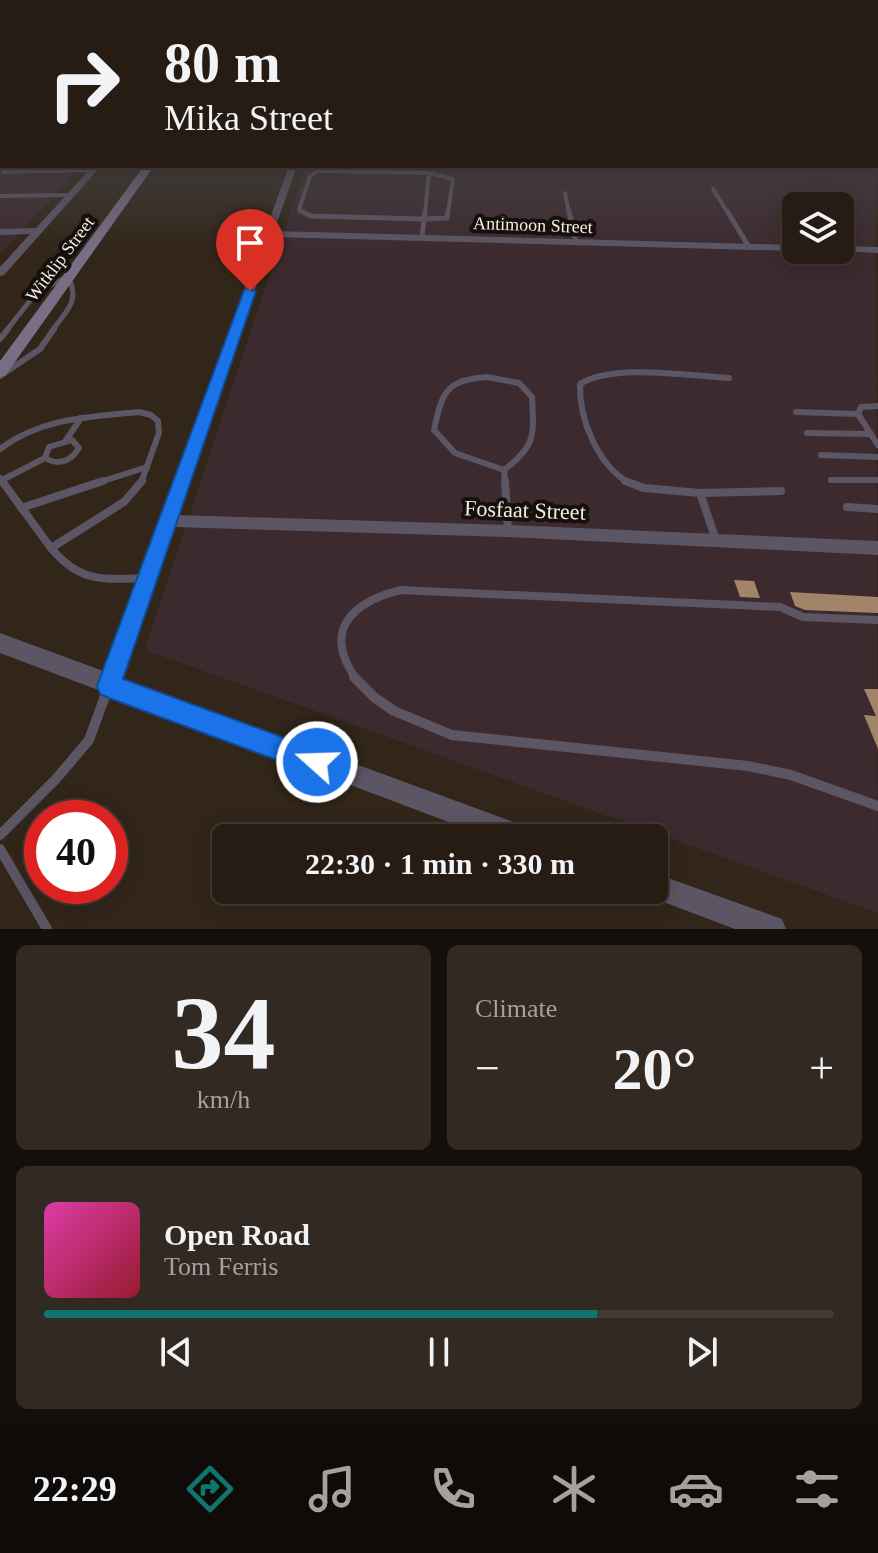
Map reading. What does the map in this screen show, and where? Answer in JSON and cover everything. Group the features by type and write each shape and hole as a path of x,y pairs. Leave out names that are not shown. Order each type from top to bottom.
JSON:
{"main road":[{"name":"Witklip Street","path":"0,374 145,170"}],"street":[{"path":"0,273 96,168"},
{"path":"109,686 170,521 292,168"},
{"path":"0,232 38,231"},
{"name":"Antimoon Street","path":"270,234 782,248"},
{"path":"854,249 878,250"},
{"name":"Fosfaat Street","path":"170,521 508,531 878,548"},
{"path":"0,643 486,824"},
{"path":"668,891 772,929"}],"lane":[{"path":"3,172 96,168"},
{"path":"318,171 429,173 453,179 450,216 424,219 311,216 299,210 310,176 318,171"},
{"path":"422,238 429,173"},
{"path":"713,189 749,247"},
{"path":"565,193 576,242"},
{"path":"0,196 71,195"},
{"path":"0,339 37,292 69,276 75,290 74,300 40,349 0,374"},
{"path":"729,378 610,374 587,377 580,384 596,450 608,470 623,482 641,490 700,493 781,491"},
{"path":"464,378 512,381 532,397 533,444 527,454 504,470 466,459 447,448 438,438 434,430 442,394 451,384 464,378"},
{"path":"858,414 861,407 878,406"},
{"path":"0,449 35,428 81,418 139,412 155,418 159,433 140,486 133,494 51,548"},
{"path":"796,412 858,414"},
{"path":"858,414 878,445"},
{"path":"81,418 66,440 49,447 45,458 1,479 74,574 149,578"},
{"path":"807,433 871,434"},
{"path":"45,458 57,463 74,456 78,444 66,440"},
{"path":"821,455 878,457"},
{"path":"21,508 147,467"},
{"path":"504,470 508,531"},
{"path":"831,480 878,480"},
{"path":"700,493 716,540"},
{"path":"847,507 878,509"},
{"path":"878,620 803,617 780,607 401,590 373,596 356,606 345,622 339,641 346,668 365,689 392,710 450,735 748,766 791,775 878,806"},
{"path":"0,835 56,779 89,740 109,686"},
{"path":"0,849 47,929"}],"shaded area":[{"path":"0,168 79,168 0,255"},
{"path":"305,168 876,168 878,913 668,838 668,824 630,824 145,650"}],"building":[{"path":"734,580 754,581 760,598 740,597"},
{"path":"790,592 878,597 878,613 805,610 795,606"},
{"path":"864,689 878,689 878,749 864,715 876,716"}],"route":[{"path":"250,291 109,686 317,762"}]}
